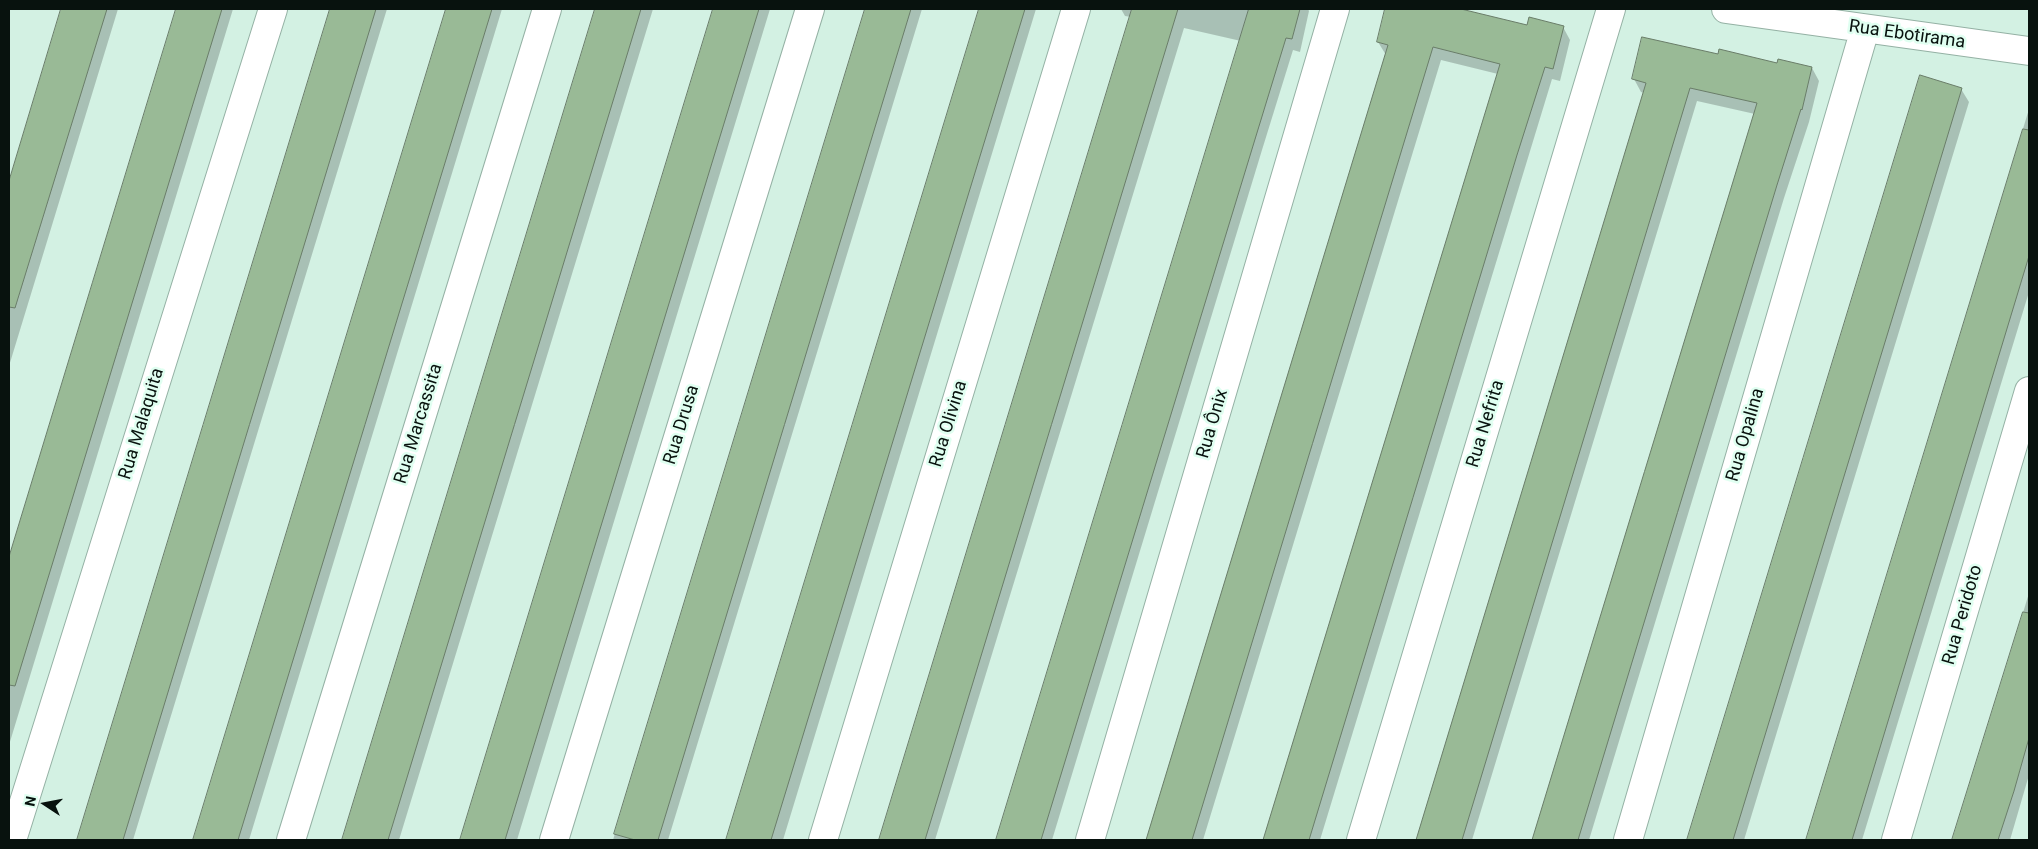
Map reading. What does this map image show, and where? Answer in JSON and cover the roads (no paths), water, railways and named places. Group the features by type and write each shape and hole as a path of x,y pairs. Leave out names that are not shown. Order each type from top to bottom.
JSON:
{"street":[{"name":"Rua Malaquita","path":"12,840 273,9"},
{"name":"Rua Marcassita","path":"290,840 547,9"},
{"name":"Rua Drusa","path":"554,840 810,9"},
{"name":"Rua Olivina","path":"823,840 1076,9"},
{"name":"Rua Ônix","path":"1090,840 1335,9"},
{"name":"Rua Nefrita","path":"1361,840 1611,9"},
{"name":"Rua Ebotirama","path":"1726,9 2029,51"},
{"name":"Rua Opalina","path":"1628,840 1865,29"},
{"name":"Rua Peridoto","path":"1896,840 2029,391"}]}
